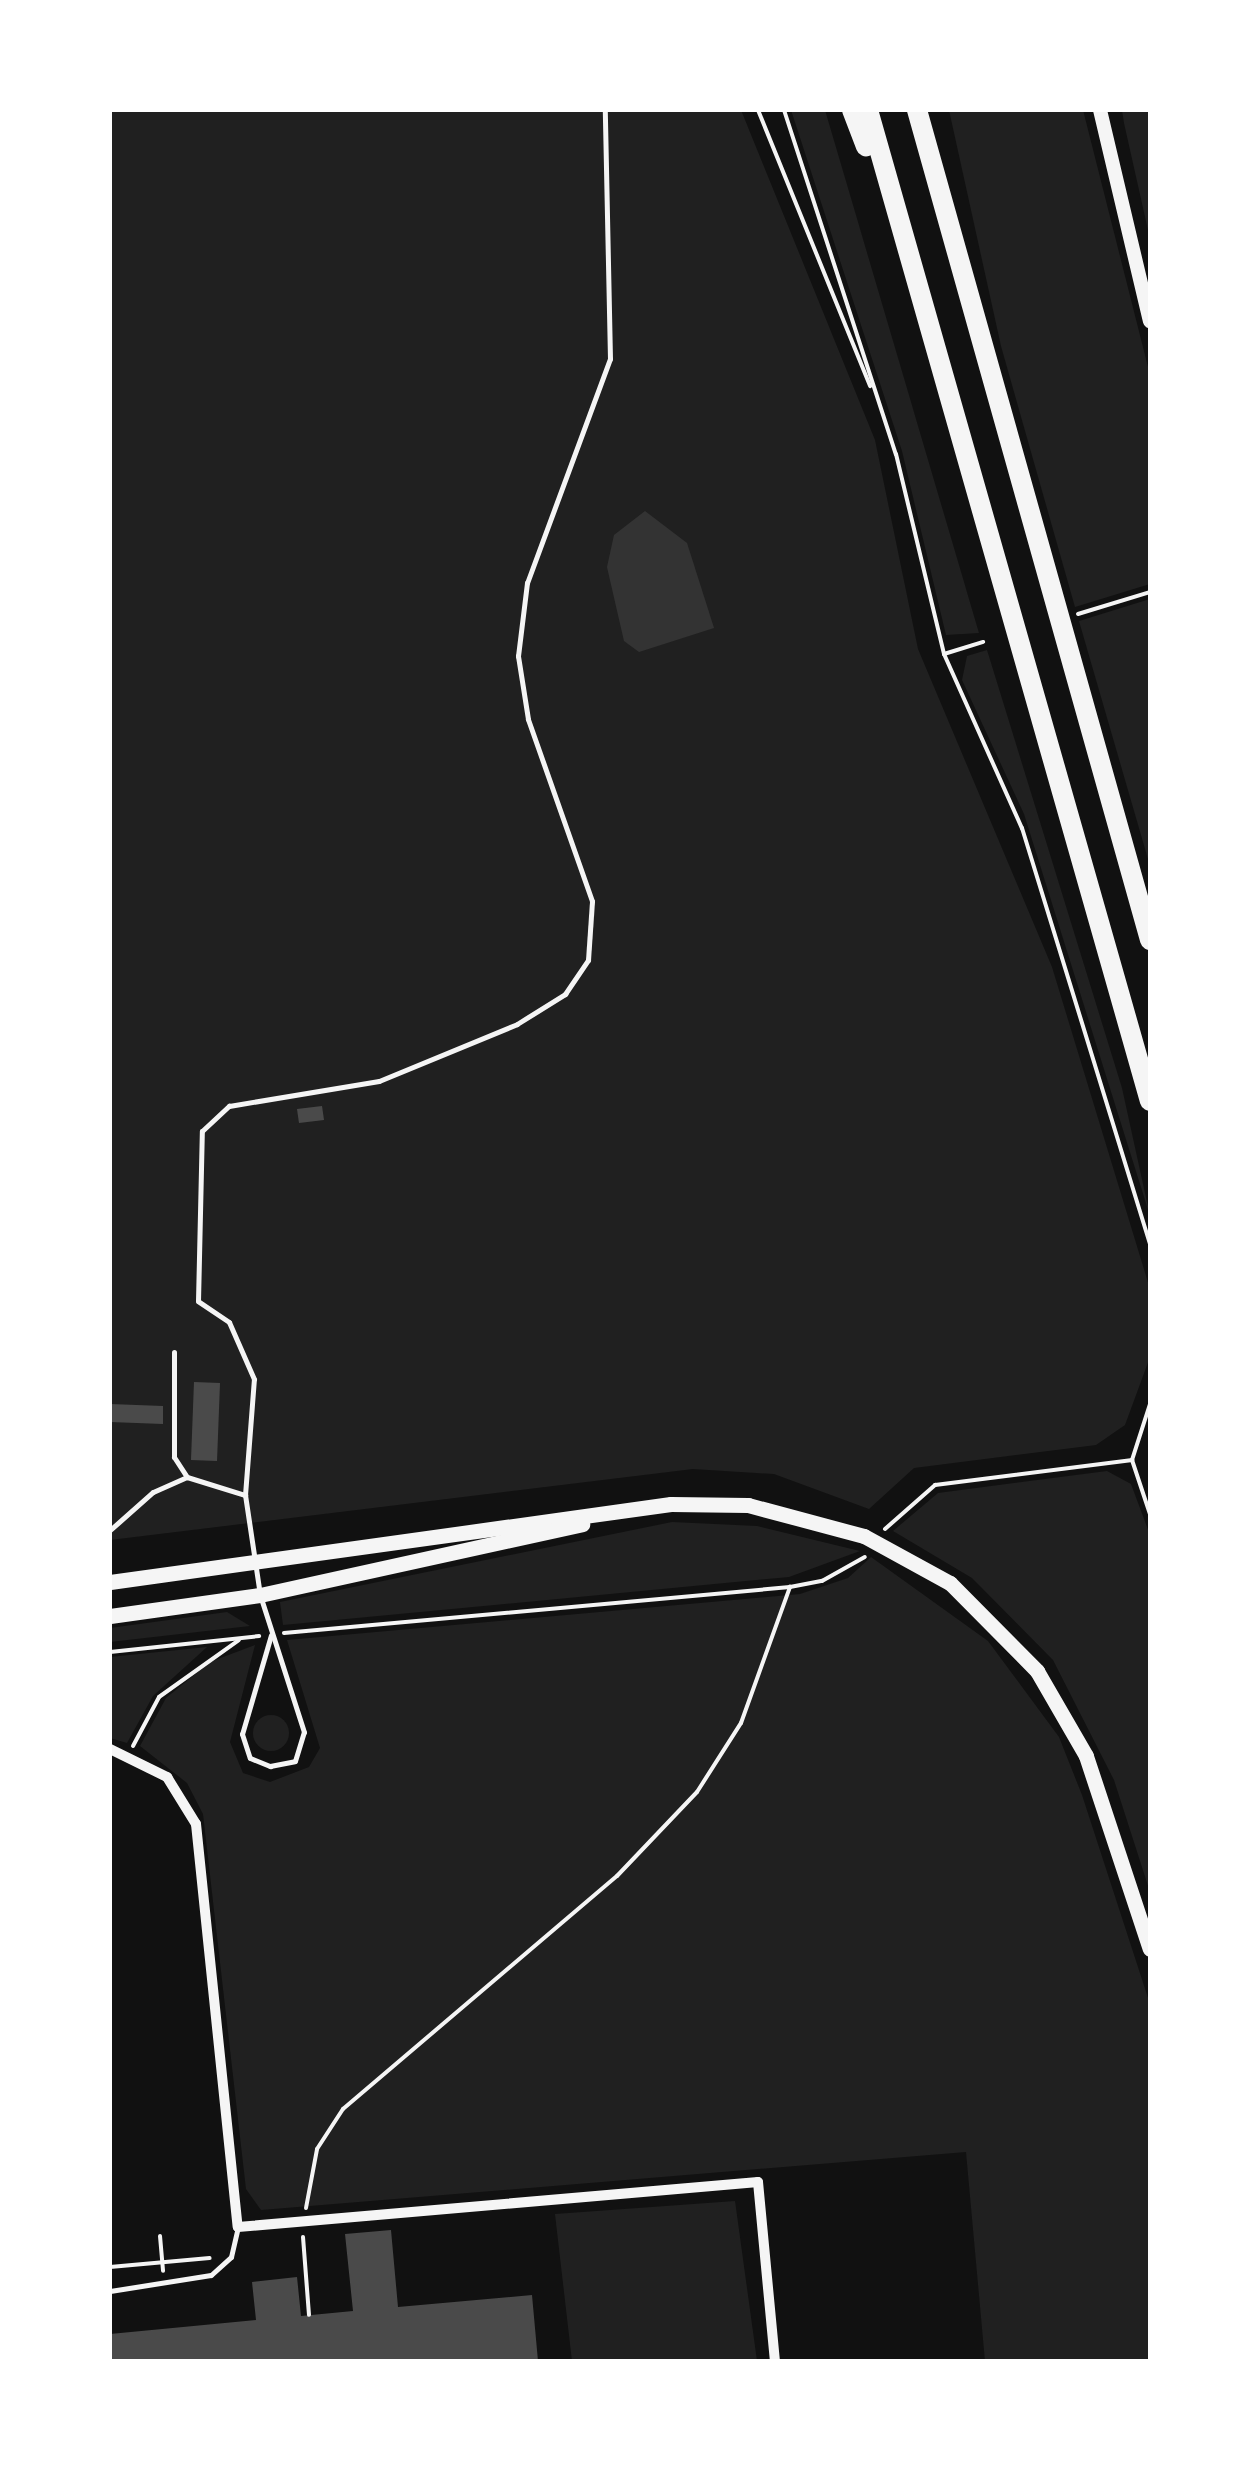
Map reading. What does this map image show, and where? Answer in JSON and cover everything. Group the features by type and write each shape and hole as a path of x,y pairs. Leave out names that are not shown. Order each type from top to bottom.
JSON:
{"highway":[{"path":"852,110 892,215"},
{"path":"868,110 892,215 1150,1101"},
{"path":"921,110 930,167 1150,940"}],"main road":[{"path":"110,1616 260,1595 671,1504"},
{"path":"110,1582 671,1504 748,1505 838,1527 912,1559 996,1622 1061,1706 1150,1950"}],"street":[{"path":"1100,110 1150,321"},
{"path":"110,1749 130,1754 182,1793 196,1824 238,2227 758,2182 775,2361"}],"lane":[{"path":"270,1635 242,1734 250,1758 270,1766 295,1761 304,1732 260,1595 245,1495 254,1378 229,1322 198,1301 202,1130 229,1106 380,1081 517,1024 565,994 593,942 592,901 528,719 518,656 528,584 610,359 615,277 605,110"},
{"path":"174,1352 174,1457 187,1477 245,1495"},
{"path":"110,1530 153,1492 187,1477"},
{"path":"110,2291 197,2281 231,2257 238,2227"}],"path":[{"path":"758,110 880,408"},
{"path":"784,110 880,408 944,654 1022,828 1150,1244"},
{"path":"1078,614 1150,592"},
{"path":"944,654 984,642"},
{"path":"1150,1404 1132,1460 1150,1514"},
{"path":"110,1652 790,1587 843,1572 935,1485 1132,1460"},
{"path":"309,2316 302,2223 318,2149 343,2109 617,1876 697,1792 741,1723 790,1587"},
{"path":"130,1754 158,1697 244,1638"},
{"path":"160,2236 162,2257"},
{"path":"110,2267 231,2257"}],"shaded area":[{"path":"110,110 741,110 875,440 918,649 1052,967 1150,1289 1150,1357 1125,1425 1096,1445 914,1468 869,1509 774,1474 693,1469 110,1540"},
{"path":"791,110 825,110 979,633 946,635 902,451"},
{"path":"949,110 1083,110 1150,375 1150,584 1075,607 1001,346"},
{"path":"1122,110 1150,110 1150,239 1124,123"},
{"path":"645,511 687,543 714,628 639,652 624,641 607,567 614,535"},
{"path":"1150,599 1150,866 1079,621"},
{"path":"987,650 1122,1088 1150,1216 1024,814 962,680 967,656"},
{"path":"1107,1471 1131,1484 1150,1535 1150,1892 1114,1780 1053,1660 972,1578 893,1531 938,1493"},
{"path":"672,1522 757,1526 860,1551 789,1577 283,1625 280,1602"},
{"path":"871,1557 988,1641 1059,1737 1082,1795 1150,2004 1150,2361 985,2361 966,2152 261,2210 246,2189 203,1814 187,1783 140,1746 166,1698 210,1662 255,1645 230,1742 243,1773 270,1782 309,1767 320,1748 287,1640 800,1594 848,1578"},
{"path":"227,1612 250,1626 110,1642 110,1628"},
{"path":"207,1647 153,1696 127,1743 110,1738 110,1657"},
{"path":"271,1715 284,1720 289,1733 284,1746 271,1751 258,1746 253,1733 258,1720"},
{"path":"735,2201 757,2361 572,2361 555,2214"}],"building":[{"path":"322,1106 324,1120 299,1123 297,1109"},
{"path":"194,1382 220,1383 217,1461 191,1460"},
{"path":"110,1404 163,1406 163,1424 110,1422"},
{"path":"391,2230 398,2307 532,2295 538,2361 110,2361 110,2334 256,2320 252,2282 297,2277 301,2316 353,2311 345,2234"}]}
